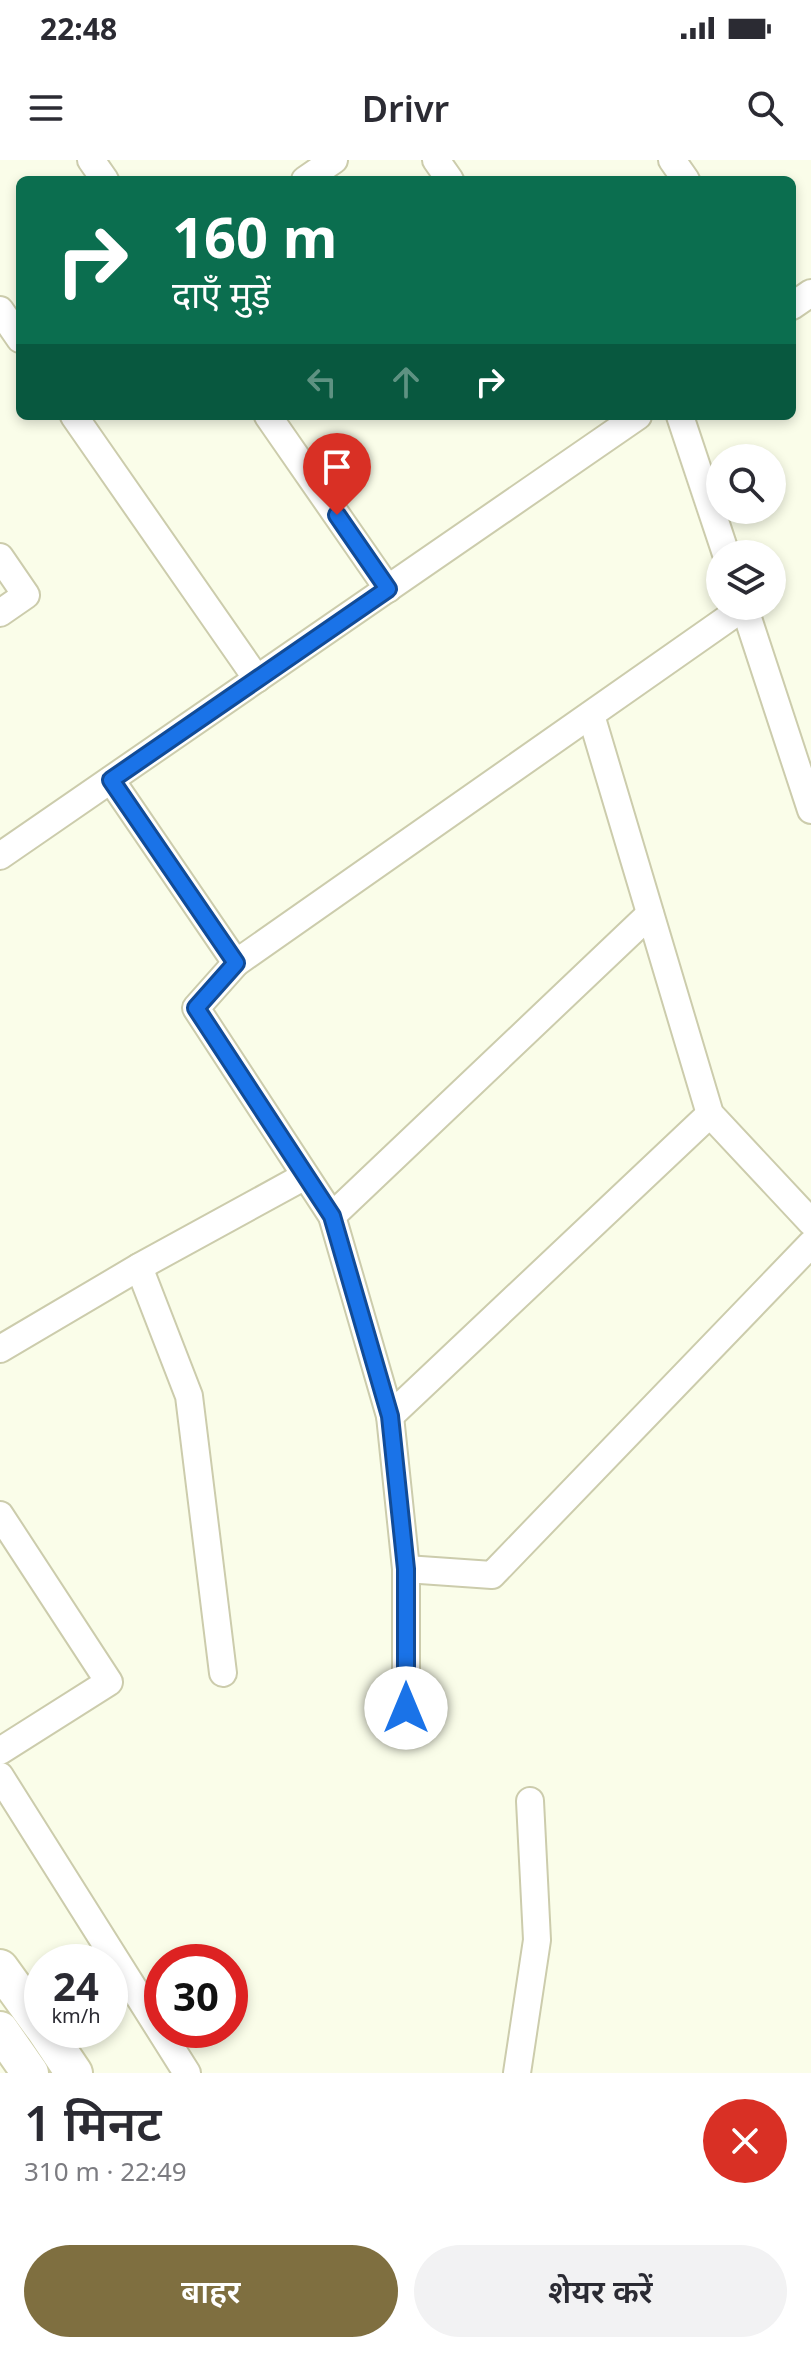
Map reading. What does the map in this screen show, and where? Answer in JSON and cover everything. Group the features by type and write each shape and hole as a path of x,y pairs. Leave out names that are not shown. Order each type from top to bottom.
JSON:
{"main road":[{"path":"0,1968 24,2001"},
{"path":"0,2030 30,2073"},
{"path":"57,2048 74,2073"}],"street":[{"path":"311,176 334,160"},
{"path":"0,310 16,333"},
{"path":"77,420 257,679"},
{"path":"271,420 388,589"},
{"path":"0,856 632,420"},
{"path":"681,420 721,540"},
{"path":"0,557 26,595 0,613"},
{"path":"406,1708 406,1569 390,1416 332,1216 196,1008 236,963 726,620"},
{"path":"748,620 811,810"},
{"path":"591,715 710,1114 811,1222"},
{"path":"111,780 236,963"},
{"path":"332,1216 650,914"},
{"path":"390,1416 710,1114"},
{"path":"0,1349 139,1267 305,1176"},
{"path":"406,1569 492,1575 811,1244"},
{"path":"139,1267 189,1396 223,1673"},
{"path":"0,1515 109,1682 0,1751"},
{"path":"0,1776 187,2073"},
{"path":"517,2073 537,1940 530,1801"}],"route":[{"path":"337,515 388,589 111,780 236,963 196,1008 332,1216 390,1416 406,1569 406,1708"}]}
